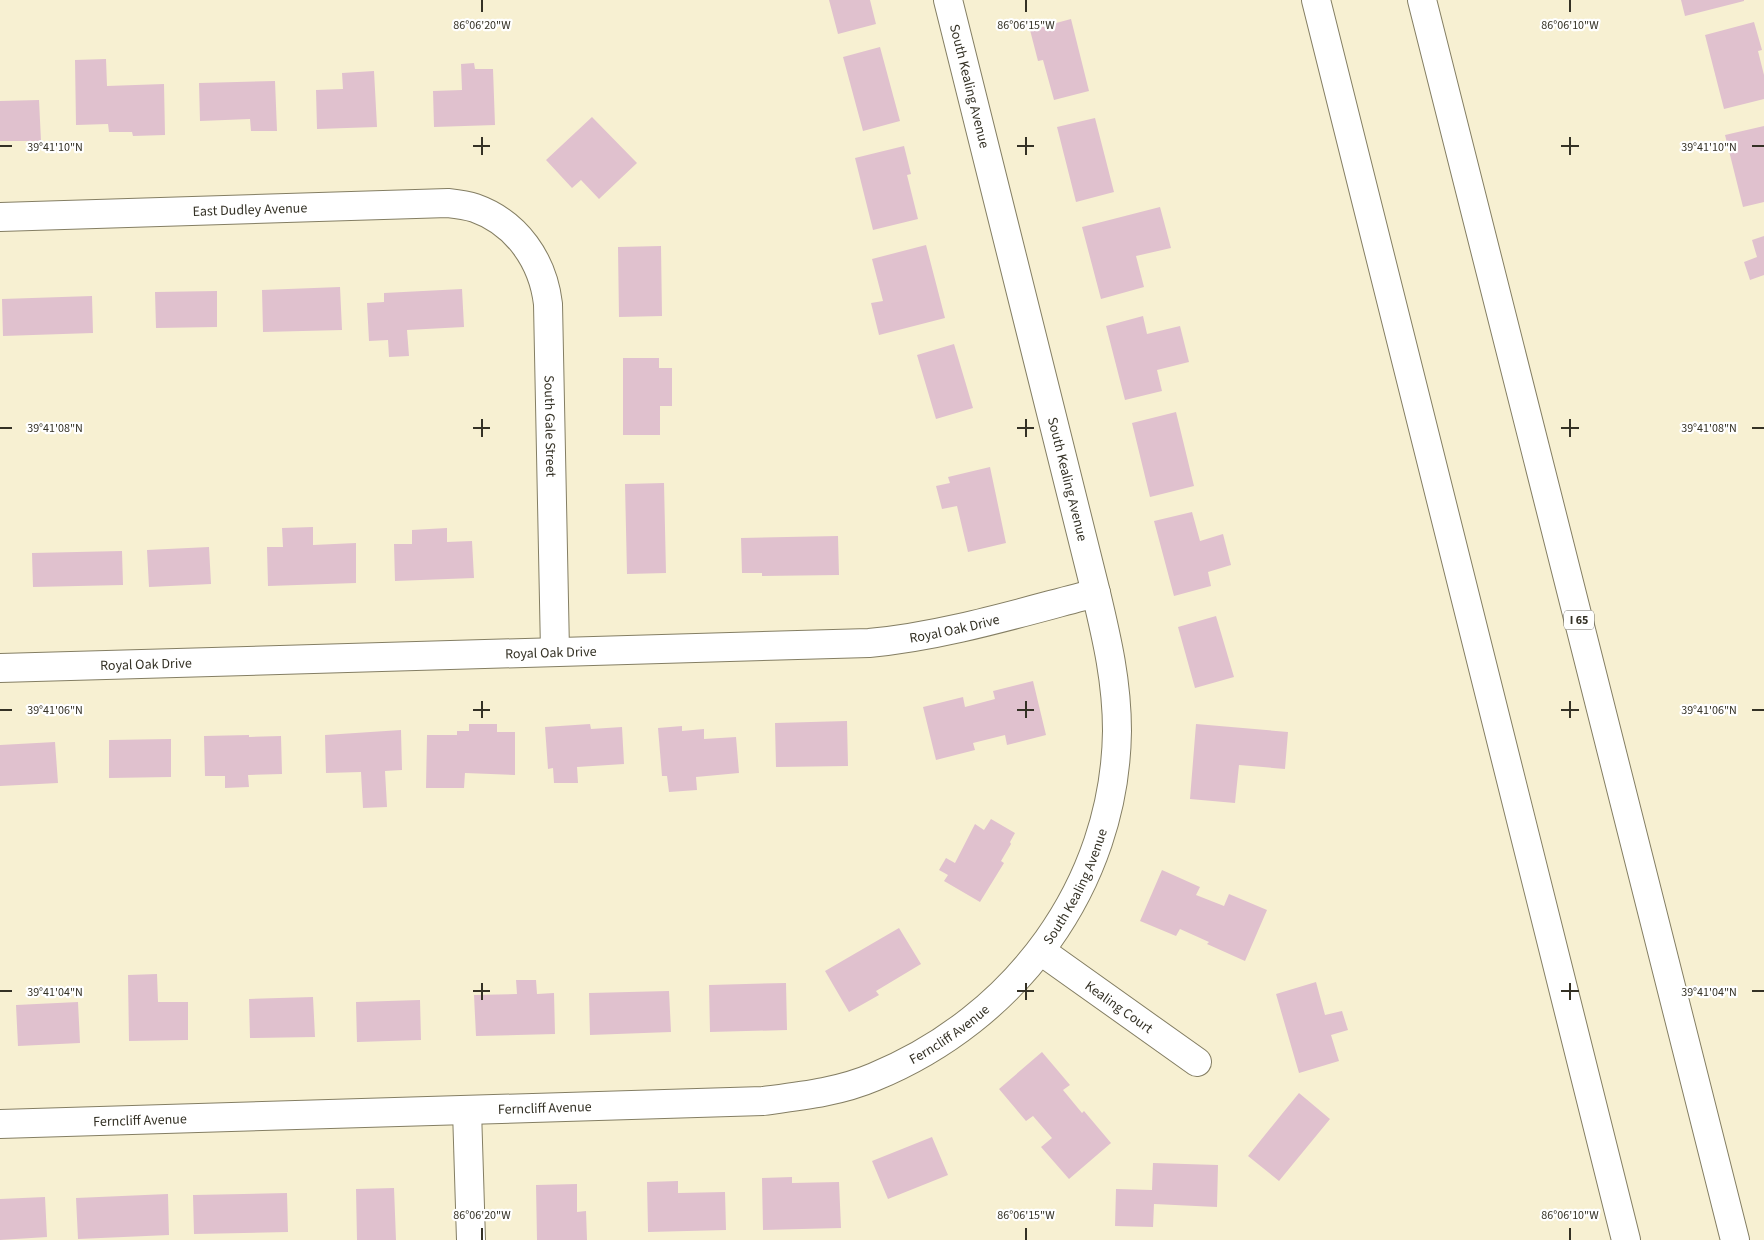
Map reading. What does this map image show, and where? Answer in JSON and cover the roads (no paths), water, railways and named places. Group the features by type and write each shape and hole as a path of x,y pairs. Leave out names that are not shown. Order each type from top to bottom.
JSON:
{"main road":[{"name":"South Kealing Avenue","path":"948,0 1112,659 1115,689 1117,732 1108,808 1090,862 1065,914 1041,951"},
{"path":"1316,0 1626,1240"},
{"name":"I 65","path":"1422,0 1735,1240"},
{"name":"East Dudley Avenue","path":"0,216 448,202 473,208 496,219"},
{"name":"South Gale Street","path":"496,219 516,233 524,242 541,272 547,295 556,651"},
{"name":"Royal Oak Drive","path":"0,668 869,643 892,641 946,630 1096,593"},
{"name":"Kealing Court","path":"1041,951 1197,1062"},
{"name":"Ferncliff Avenue","path":"0,1124 764,1101 834,1090 900,1066 937,1046 994,1003 1041,951"},
{"path":"467,1110 471,1240"}]}
